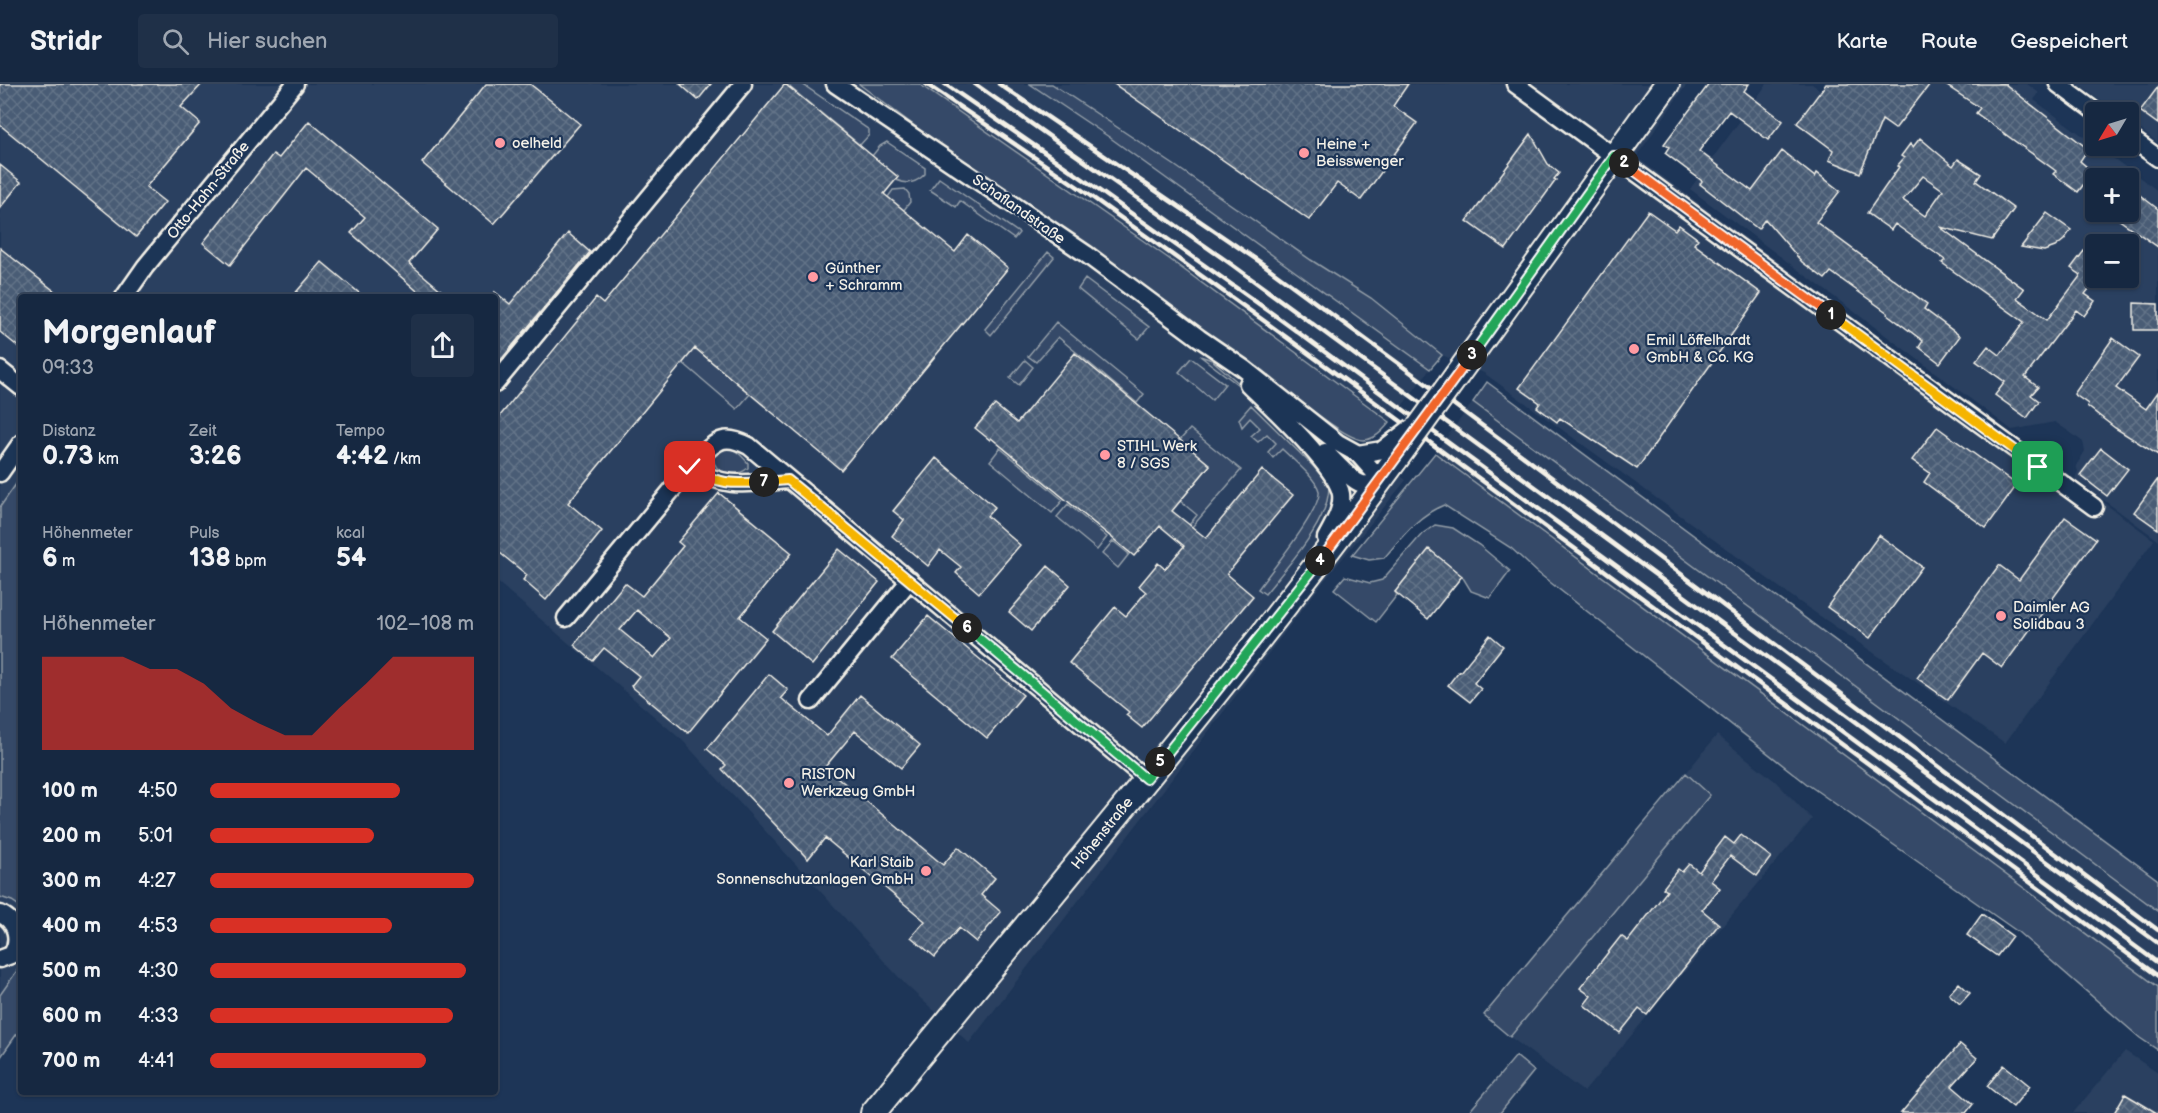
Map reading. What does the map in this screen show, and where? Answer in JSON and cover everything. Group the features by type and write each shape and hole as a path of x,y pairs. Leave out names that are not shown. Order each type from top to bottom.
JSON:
{"main road":[{"name":"Höhenstraße","path":"873,1113 1146,779 1301,584 1381,480 1389,455 1429,414 1667,84"}],"street":[{"name":"Otto-Hahn-Straße","path":"126,294 145,267 295,84"},
{"path":"498,380 743,84"},
{"name":"Schaflandstraße","path":"835,84 1086,254 1243,368 1338,443 1358,454 1381,480 1362,484 1353,478 1199,338"},
{"path":"1515,84 2094,507"},
{"path":"2058,84 2085,104"},
{"path":"2139,144 2158,158"},
{"path":"0,370 18,385"},
{"name":"Schaflandstraße","path":"1259,394 1318,456 1338,482 1342,496 1337,518 1301,584"},
{"path":"566,618 690,467 713,445 723,440 735,439 749,446 1146,779"},
{"path":"0,473 18,447"},
{"path":"1358,454 1389,455"},
{"path":"690,467 703,476 726,483 788,480"},
{"path":"811,701 910,580"},
{"path":"0,914 12,923 17,942 11,955 0,959"}],"shaded area":[{"path":"0,84 859,84 1406,480 1324,581 969,1043 905,984 683,741 498,583 498,294 18,294 18,481 0,507"},
{"path":"786,84 802,84 869,130 869,135 860,145"},
{"path":"859,84 919,84 1168,258 1390,422 1379,434 1364,440 1354,438 1342,431 1258,367 1254,371 1040,213 924,133"},
{"path":"919,84 1030,84 1109,137 1430,369 1390,422"},
{"path":"1030,84 1052,84 1311,260 1371,298 1442,355 1430,369 1109,137"},
{"path":"1052,84 1687,84 1636,157 2154,540 2005,743 1801,603 1484,373 1442,355 1371,298 1311,260"},
{"path":"1767,84 1812,84 1850,112 1871,84 2027,84 2039,93 2034,100 2085,137 2085,156 2110,156 2127,168 2085,168 2085,222 2139,222 2139,177 2158,191 2158,540 2075,479 2078,471 2076,466 2085,451 2083,442 2055,422 2012,430 1690,189"},
{"path":"2077,84 2158,84 2158,143 2139,129 2139,102 2102,102"},
{"path":"887,142 925,168 925,174 912,182 896,180 898,177 872,156 880,146"},
{"path":"939,178 1019,233 1014,239 960,201 956,207 930,190"},
{"path":"905,189 909,194 910,202 904,210 888,197 893,190"},
{"path":"1048,252 1054,257 991,335 985,329"},
{"path":"1085,279 1149,327 1139,339 1078,289"},
{"path":"619,285 750,394 737,409 608,299"},
{"path":"1056,322 1144,394 1137,403 1058,337 1036,362 1028,356"},
{"path":"1200,356 1212,360 1241,387"},
{"path":"1191,358 1225,384 1212,400 1179,372"},
{"path":"1025,360 1033,367 1019,385 1010,378"},
{"path":"1487,382 2158,880 2158,911 1473,402"},
{"path":"1473,402 2158,911 2158,987 1435,453"},
{"path":"1251,405 1313,466 1329,485 1323,514 1315,528 1306,543 1265,594 1258,589 1304,525 1318,500 1319,491 1308,474 1282,449 1273,458 1268,452 1276,443 1267,434 1258,442 1251,436 1260,428 1250,418 1242,427 1239,419"},
{"path":"1190,429 1241,470 1192,527 1189,525 1197,515 1180,501 1210,465 1180,440"},
{"path":"722,447 737,452 748,463 748,468 732,474 718,468 713,458"},
{"path":"1000,448 1063,500 1052,513 990,461"},
{"path":"1435,453 2158,987 2158,1050 2140,1038 2018,932 1807,784 1537,572 1511,548 1444,505 1418,521 1384,558 1369,560 1352,555"},
{"path":"18,481 18,905 0,897 0,507"},
{"path":"1068,504 1107,537 1097,550 1057,517"},
{"path":"1435,525 1453,528 1479,545 1510,571 1490,598 1471,591 1462,576 1429,550 1395,592 1397,595 1376,622 1334,589 1345,576 1370,583 1382,580 1422,534"},
{"path":"1113,541 1129,554 1118,568 1102,554"},
{"path":"1717,735 1775,781 1812,819 1584,1092 1510,1037 1710,795 1686,773"},
{"path":"1686,773 1710,795 1510,1037 1484,1015"},
{"path":"0,897 18,905 18,969 0,995"},
{"path":"18,969 18,1032 0,1058 0,995"},
{"path":"2125,1051 2158,1073 2158,1113 2073,1113"},
{"path":"1516,1056 1534,1071 1500,1113 1468,1113"}],"building":[{"path":"0,84 202,84 181,107 200,123 146,187 165,202 136,237 0,125"},
{"name":"oelheld","path":"486,84 530,84 580,124 494,224 422,163"},
{"path":"680,84 711,84 698,100"},
{"name":"Günther + Schramm","path":"785,84 898,177 884,194 955,252 968,235 1008,268 841,470 695,348 568,503 602,531 546,600 523,580 527,575 498,551 498,418 596,298 603,304"},
{"name":"Heine + Beisswenger","path":"1114,84 1408,84 1393,106 1417,123 1361,200 1337,183 1309,220"},
{"path":"1709,84 1749,84 1744,91 1783,121 1768,140 1729,111 1699,151 1752,191 1782,151 1815,177 1817,173 1840,191 1816,222 1927,304 1924,309 1960,336 1940,363 1919,347 1923,341 1888,313 1831,272 1825,279 1802,262 1765,219 1758,229 1700,184 1702,181 1665,153 1669,147 1664,144"},
{"path":"1826,84 1930,84 1895,129 1882,120 1860,173 1829,160 1833,150 1797,123"},
{"path":"1944,84 2005,84 2085,147 2085,154 2080,161 2088,168 2085,168 2085,183 2078,192 2053,174 2056,171 1976,113 1980,108"},
{"path":"2158,87 2158,124 2140,111"},
{"path":"309,121 438,229 409,263 445,294 421,294 351,233 365,217 306,168 230,265 203,243 273,154 279,158"},
{"path":"1531,134 1548,164 1559,173 1506,249 1467,221"},
{"path":"1920,138 1953,166 1958,159 1981,174 1976,181 2014,209 1992,240 1940,227 2024,289 2017,298 2047,320 2081,275 2071,268 2085,250 2085,288 2090,288 2085,294 2095,301 2084,316 2076,310 2025,377 2038,387 2031,395 2039,401 2027,418 1995,395 2005,382 1976,361 1988,346 2000,355 2024,322 1942,263 1945,260 1895,224 1891,230 1867,213 1899,167 1897,166 1904,158 1901,156 1910,144 1913,147","holes":["1923,176 1943,190 1925,216 1903,200"]},
{"path":"0,165 21,182 0,208"},
{"path":"2139,194 2158,209 2158,247 2122,222 2139,222"},
{"name":"Emil Löffelhardt GmbH & Co. KG","path":"1648,211 1675,230 1679,225 1698,239 1694,244 1761,293 1637,469 1560,418 1557,422 1537,407 1540,403 1519,388"},
{"path":"2047,213 2071,230 2064,240 2044,251 2021,247"},
{"path":"568,233 590,252 498,363 498,294 510,304"},
{"path":"0,248 58,294 18,294 18,347 0,332"},
{"path":"322,262 360,294 295,294"},
{"path":"2134,303 2158,304 2158,330 2134,330"},
{"path":"2113,338 2139,357 2116,388 2146,409 2158,392 2158,455 2115,428 2074,394"},
{"path":"1075,353 1210,465 1172,511 1206,538 1262,470 1293,495 1227,574 1253,596 1142,728 1126,715 1129,712 1069,663 1115,607 1126,616 1146,592 1139,586 1158,563 1165,569 1184,546 1160,526 1134,556 991,438 990,440 975,428 995,405 1017,423"},
{"path":"1937,427 2017,485 1986,528 1924,482 1930,473 1912,460"},
{"path":"2101,448 2128,469 2107,496 2080,475"},
{"path":"936,458 995,507 987,516 1020,545 979,593 956,573 961,567 940,550 928,566 892,536 904,520 893,511"},
{"path":"2158,479 2158,529 2134,512"},
{"path":"719,493 792,553 740,617 766,638 688,733 631,686 639,676 604,648 593,661 574,645 625,583 642,596 683,546 678,542","holes":["637,610 671,638 654,658 620,630"]},
{"name":"Daimler AG Solidbau 3","path":"2065,517 2096,539 2002,668 1982,653 1948,700 1917,678 1999,565 2019,580"},
{"path":"1879,535 1922,567 1870,638 1827,607"},
{"path":"839,549 879,582 812,665 772,631"},
{"path":"1429,549 1462,576 1428,619 1395,592"},
{"path":"1048,566 1070,585 1031,631 1009,612"},
{"path":"928,616 1023,695 987,738 892,659"},
{"path":"1490,635 1503,646 1474,683 1481,689 1470,702 1448,685"},
{"path":"769,674 788,690 781,698 827,736 860,695 920,745 901,768 855,731 825,767 943,865 958,847 995,878 981,895 1001,912 976,942 959,928 935,957 911,937 925,921 825,838 808,859 722,769 726,765 707,749"},
{"path":"1741,835 1771,857 1757,876 1730,856 1711,881 1720,888 1702,910 1719,924 1647,1015 1639,1009 1620,1033 1584,1005 1591,996 1580,988 1621,936 1628,941 1667,891 1663,888 1678,869 1682,872 1689,864 1699,872 1725,837 1734,844"},
{"path":"1982,914 2012,936 1997,956 1967,935"},
{"path":"1959,983 1970,993 1960,1004 1949,994"},
{"path":"1960,1044 1977,1058 1952,1086 1973,1104 1966,1113 1901,1113"},
{"path":"2004,1065 2030,1086 2013,1107 1987,1086"},
{"path":"2125,1094 2157,1113 2114,1113"}],"railway":[{"path":"926,84 1078,187 1267,323 2158,976"},
{"path":"945,84 1273,314 2158,963"},
{"path":"975,84 1231,264 2158,943"},
{"path":"999,84 1263,264 2158,930"}],"place":[{"name":"oelheld","path":"500,143"},
{"name":"Heine + Beisswenger","path":"1304,153"},
{"name":"Günther + Schramm","path":"813,277"},
{"name":"Emil Löffelhardt GmbH & Co. KG","path":"1634,349"},
{"name":"STIHL Werk 8 / SGS","path":"1105,455"},
{"name":"Daimler AG Solidbau 3","path":"2001,616"},
{"name":"RISTON Werkzeug GmbH","path":"789,783"},
{"name":"Karl Staib Sonnenschutzanlagen GmbH","path":"926,871"}],"route":[{"path":"690,467 703,476 732,484 788,480 1146,779 1331,547 1614,156 2038,467"}]}
